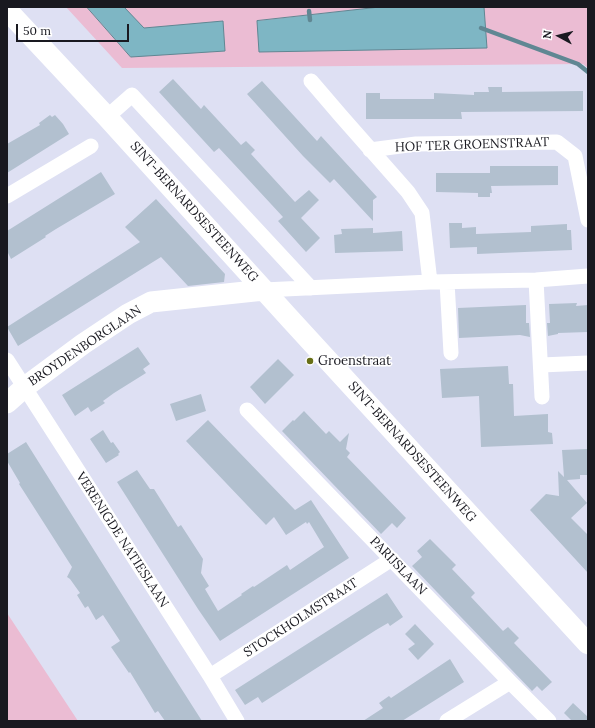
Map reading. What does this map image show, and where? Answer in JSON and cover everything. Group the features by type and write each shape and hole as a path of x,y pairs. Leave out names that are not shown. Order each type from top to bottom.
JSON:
{"main road":[{"name":"SINT-BERNARDSESTEENWEG","path":"7,10 107,117 588,644"},
{"name":"BROYDENBORGLAAN","path":"7,403 25,387 83,344 128,314 151,302 264,290"}],"street":[{"name":"HOF TER GROENSTRAAT","path":"311,81 408,192 422,213 430,282"},
{"path":"107,117 132,96 311,288"},
{"name":"HOF TER GROENSTRAAT","path":"370,150 416,144 557,142 575,156 588,220"},
{"path":"7,196 91,146"},
{"path":"264,290 430,282 536,280 588,276"},
{"path":"536,280 542,397"},
{"path":"447,282 451,353"},
{"name":"VERENIGDE NATIESLAAN","path":"7,360 210,676 237,721"},
{"path":"541,365 588,363"},
{"name":"PARIJSLAAN","path":"247,410 549,721"},
{"name":"STOCKHOLMSTRAAT","path":"210,676 392,559"},
{"path":"447,721 510,682"}],"shaded area":[{"path":"66,7 588,7 588,68 583,64 122,68"},
{"path":"7,613 78,721 7,721"}],"water":[{"path":"87,7 124,7 144,28 223,21 225,51 131,57"},
{"path":"380,7 484,7 487,48 259,52 257,21"}],"building":[{"path":"173,79 201,109 204,105 241,145 246,141 255,150 251,154 295,202 309,190 319,200 301,218 320,238 306,252 278,221 283,217 219,148 214,152 159,92"},
{"path":"262,81 317,141 321,136 377,197 373,200 373,221 334,179 330,183 303,156 247,94"},
{"path":"488,87 502,87 502,92 583,91 583,111 461,112 462,119 366,119 366,93 380,93 380,99 434,99 434,93 474,95 474,92 489,92"},
{"path":"50,115 52,117 55,115 69,134 7,173 7,144 40,125 39,123"},
{"path":"490,166 558,166 558,185 491,186 492,193 490,193 490,197 478,197 478,193 436,192 436,173 490,173"},
{"path":"101,172 115,194 56,229 11,259 7,251 7,231"},
{"path":"156,199 225,274 224,282 188,286 161,257 18,346 7,327 140,242 125,227"},
{"path":"449,223 462,223 462,228 476,227 476,234 531,232 531,226 567,224 567,230 571,230 572,250 477,254 477,247 450,248"},
{"path":"373,228 373,233 402,231 403,251 335,253 334,235 342,234 341,229"},
{"path":"577,303 576,306 588,305 588,332 558,333 548,336 547,323 550,323 549,304"},
{"path":"526,305 526,323 529,323 530,337 520,335 459,338 458,308"},
{"path":"138,347 150,364 143,369 146,373 114,393 103,401 105,403 91,412 88,407 75,416 62,395"},
{"path":"278,359 294,375 265,404 250,387"},
{"path":"508,366 509,384 513,384 514,416 548,414 548,432 552,433 553,444 481,447 479,396 442,398 440,369"},
{"path":"201,394 206,411 176,421 170,404"},
{"path":"304,411 326,434 329,431 340,442 349,433 346,449 350,453 347,457 406,518 397,528 392,523 381,534 282,431"},
{"path":"208,420 295,510 311,500 349,558 220,641 117,482 137,470 150,489 154,489 178,527 181,525 203,559 201,573 209,586 205,589 218,611 253,586 254,587 287,565 290,570 324,547 309,522 307,524 306,522 286,535 274,517 266,525 186,441"},
{"path":"103,430 111,443 113,442 120,452 118,454 119,455 106,463 90,439"},
{"path":"26,442 202,721 165,721 158,711 155,713 130,672 129,673 111,647 120,641 103,615 96,620 88,606 85,608 77,595 80,593 67,577 72,567 19,484 20,483 7,461 7,454"},
{"path":"588,449 588,475 580,475 580,479 567,480 587,503 571,518 588,535 588,573 530,510 546,494 559,496 558,471 564,477 562,450"},
{"path":"430,539 456,565 452,569 475,593 471,597 503,631 508,627 519,638 514,643 552,682 542,691 537,686 532,691 412,566 422,557 417,551"},
{"path":"387,593 403,617 390,626 388,623 376,630 262,703 258,697 245,705 235,690"},
{"path":"415,624 434,644 418,660 408,649 415,644 405,634"},
{"path":"450,659 464,682 402,721 363,721 383,708 379,703 389,696 391,698"},
{"path":"573,703 588,717 588,721 572,721 564,713"}],"waterway":[{"path":"309,11 310,20"},
{"path":"481,28 578,64 588,72"}],"place":[{"name":"Groenstraat","path":"310,361"}]}
